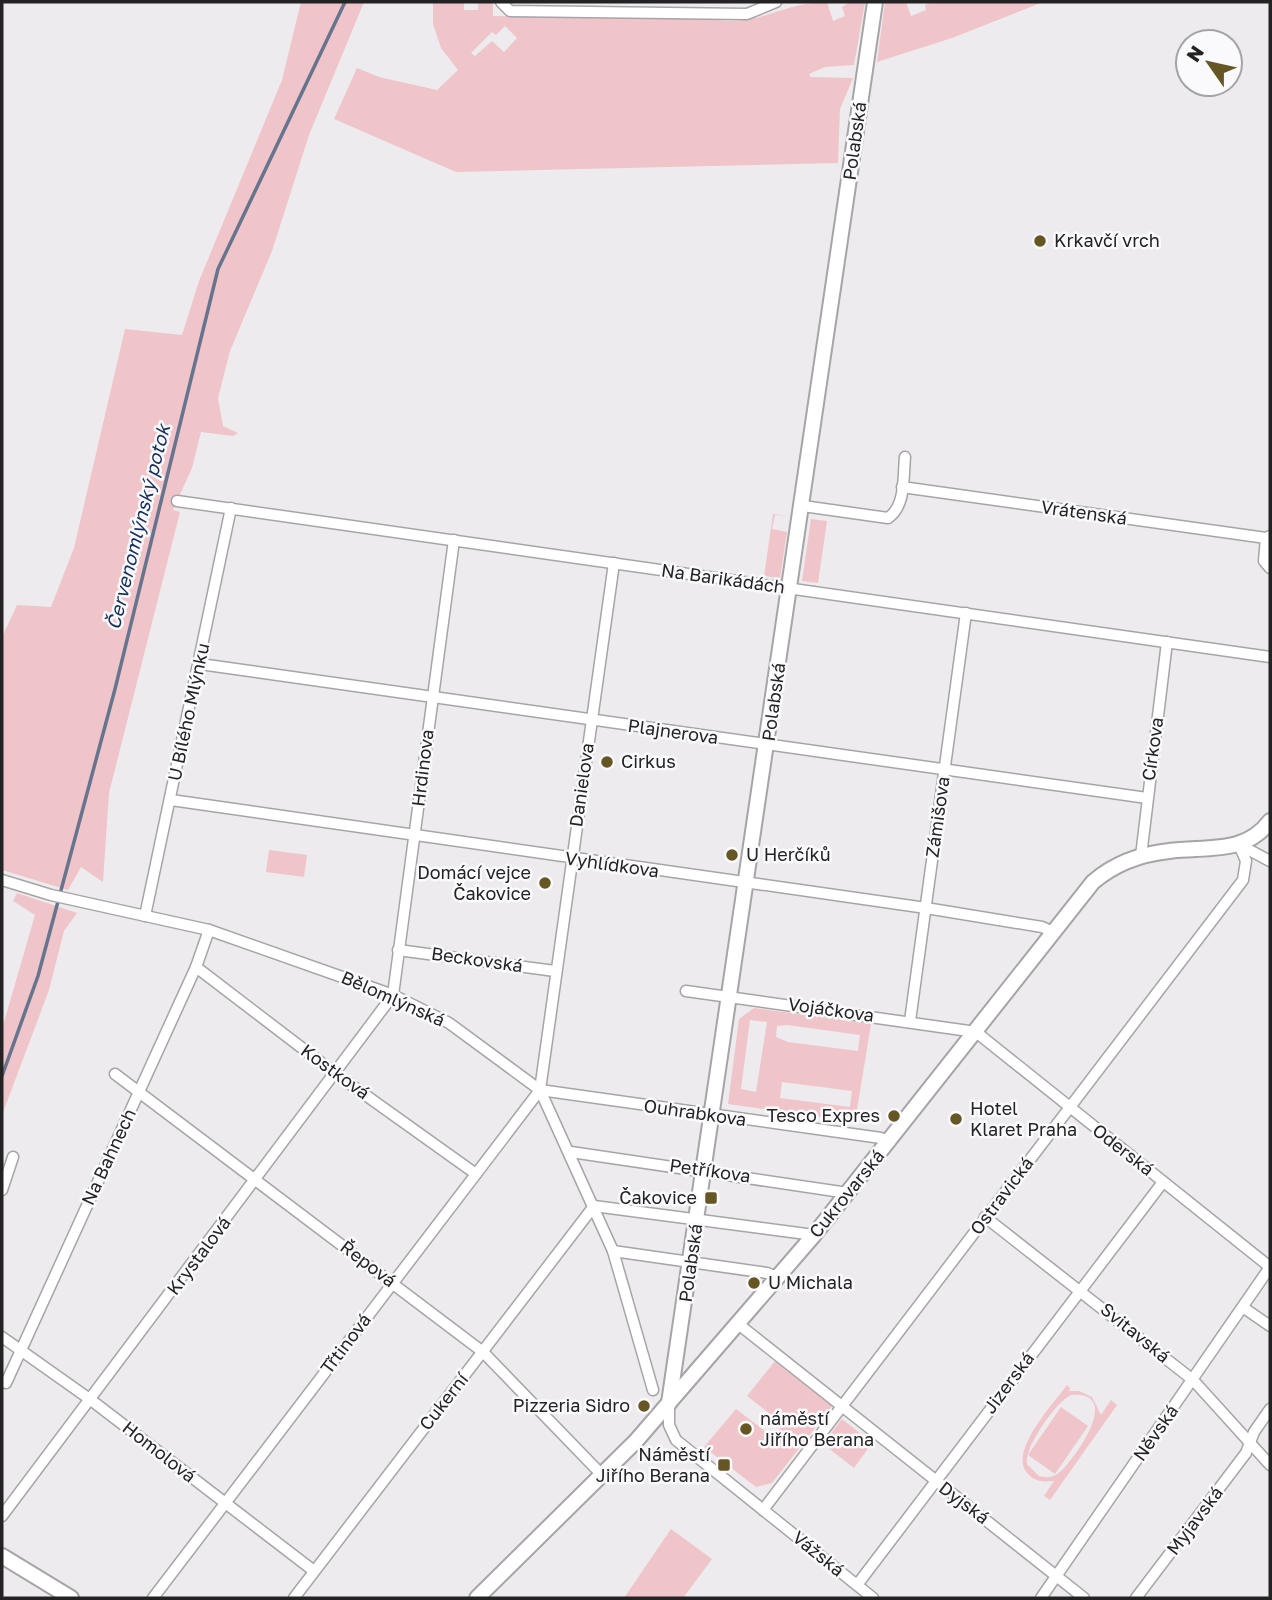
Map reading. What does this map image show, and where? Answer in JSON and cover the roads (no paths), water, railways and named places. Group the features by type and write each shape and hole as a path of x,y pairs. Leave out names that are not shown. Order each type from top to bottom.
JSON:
{"street":[{"path":"501,2 510,11 654,7 747,14 776,2"},
{"path":"747,2 747,14"},
{"name":"Polabská","path":"669,1403 768,745 875,2"},
{"path":"803,506 888,518 896,512 905,457"},
{"name":"Vrátenská","path":"902,487 1268,537 1264,561 1270,568"},
{"name":"Na Barikádách","path":"177,500 1270,656"},
{"name":"U Bílého Mlýnku","path":"145,916 231,508"},
{"name":"Hrdinova","path":"393,995 454,540"},
{"name":"Danielova","path":"540,1090 614,563"},
{"name":"Zámišova","path":"909,1021 966,613"},
{"name":"Církova","path":"1141,856 1167,642"},
{"name":"Plajnerova","path":"200,664 1147,798"},
{"name":"Vyhlídkova","path":"170,800 414,837 926,908 1042,927 1053,932"},
{"name":"Cukrovarská","path":"477,1598 602,1475 669,1403 890,1142 1053,932 1102,875 1141,856 1239,845 1259,834 1270,821"},
{"path":"1239,845 1270,860"},
{"name":"Ostravická","path":"842,1410 985,1217 1243,880 1247,861 1239,845"},
{"name":"Bělomlýnská","path":"2,880 71,900 209,930 393,995 449,1023 540,1090 571,1152 614,1251 653,1390"},
{"name":"Na Bahnech","path":"6,1383 196,967 209,930"},
{"name":"Beckovská","path":"398,950 555,971"},
{"name":"Kostková","path":"196,967 336,1074 476,1174"},
{"name":"Vojáčkova","path":"686,990 976,1032"},
{"name":"Krystalová","path":"2,1516 393,995"},
{"name":"Oderská","path":"976,1032 1270,1267"},
{"name":"Řepová","path":"115,1074 483,1352 602,1475"},
{"name":"Ouhrabkova","path":"540,1090 881,1138 890,1142"},
{"name":"Třtinová","path":"153,1598 540,1090"},
{"name":"Petříkova","path":"571,1152 848,1193"},
{"path":"2,1191 13,1157"},
{"name":"Jizerská","path":"858,1585 1163,1182"},
{"path":"594,1206 814,1234"},
{"name":"Cukerní","path":"294,1598 594,1206"},
{"name":"Svitavská","path":"985,1217 1193,1380 1270,1465"},
{"path":"614,1251 767,1273 777,1277"},
{"name":"Něvská","path":"1041,1598 1270,1267"},
{"path":"1244,1308 1270,1326"},
{"path":"669,1403 669,1425 676,1440 763,1510 842,1410 737,1323"},
{"name":"Homolová","path":"2,1337 91,1399 314,1571"},
{"name":"Myjavská","path":"1136,1598 1246,1453 1270,1409"},
{"name":"Dyjská","path":"842,1410 1058,1575 1084,1598"},
{"name":"Vážská","path":"763,1510 873,1598"},
{"path":"2,1556 71,1598"}],"waterway":[{"name":"Červenomlýnský potok","path":"2,1076 38,976 115,689 218,269 345,2"}],"place":[{"name":"Krkavčí vrch","path":"1040,241"},
{"name":"Cirkus","path":"607,762"},
{"name":"U Herčíků","path":"732,855"},
{"name":"Domácí vejce Čakovice","path":"545,883"},
{"name":"Tesco Expres","path":"894,1116"},
{"name":"Hotel Klaret Praha","path":"956,1119"},
{"name":"Čakovice","path":"711,1198"},
{"name":"U Michala","path":"754,1283"},
{"name":"Pizzeria Sidro","path":"644,1406"},
{"name":"náměstí Jiřího Berana","path":"746,1429"},
{"name":"Náměstí Jiřího Berana","path":"724,1465"}]}
